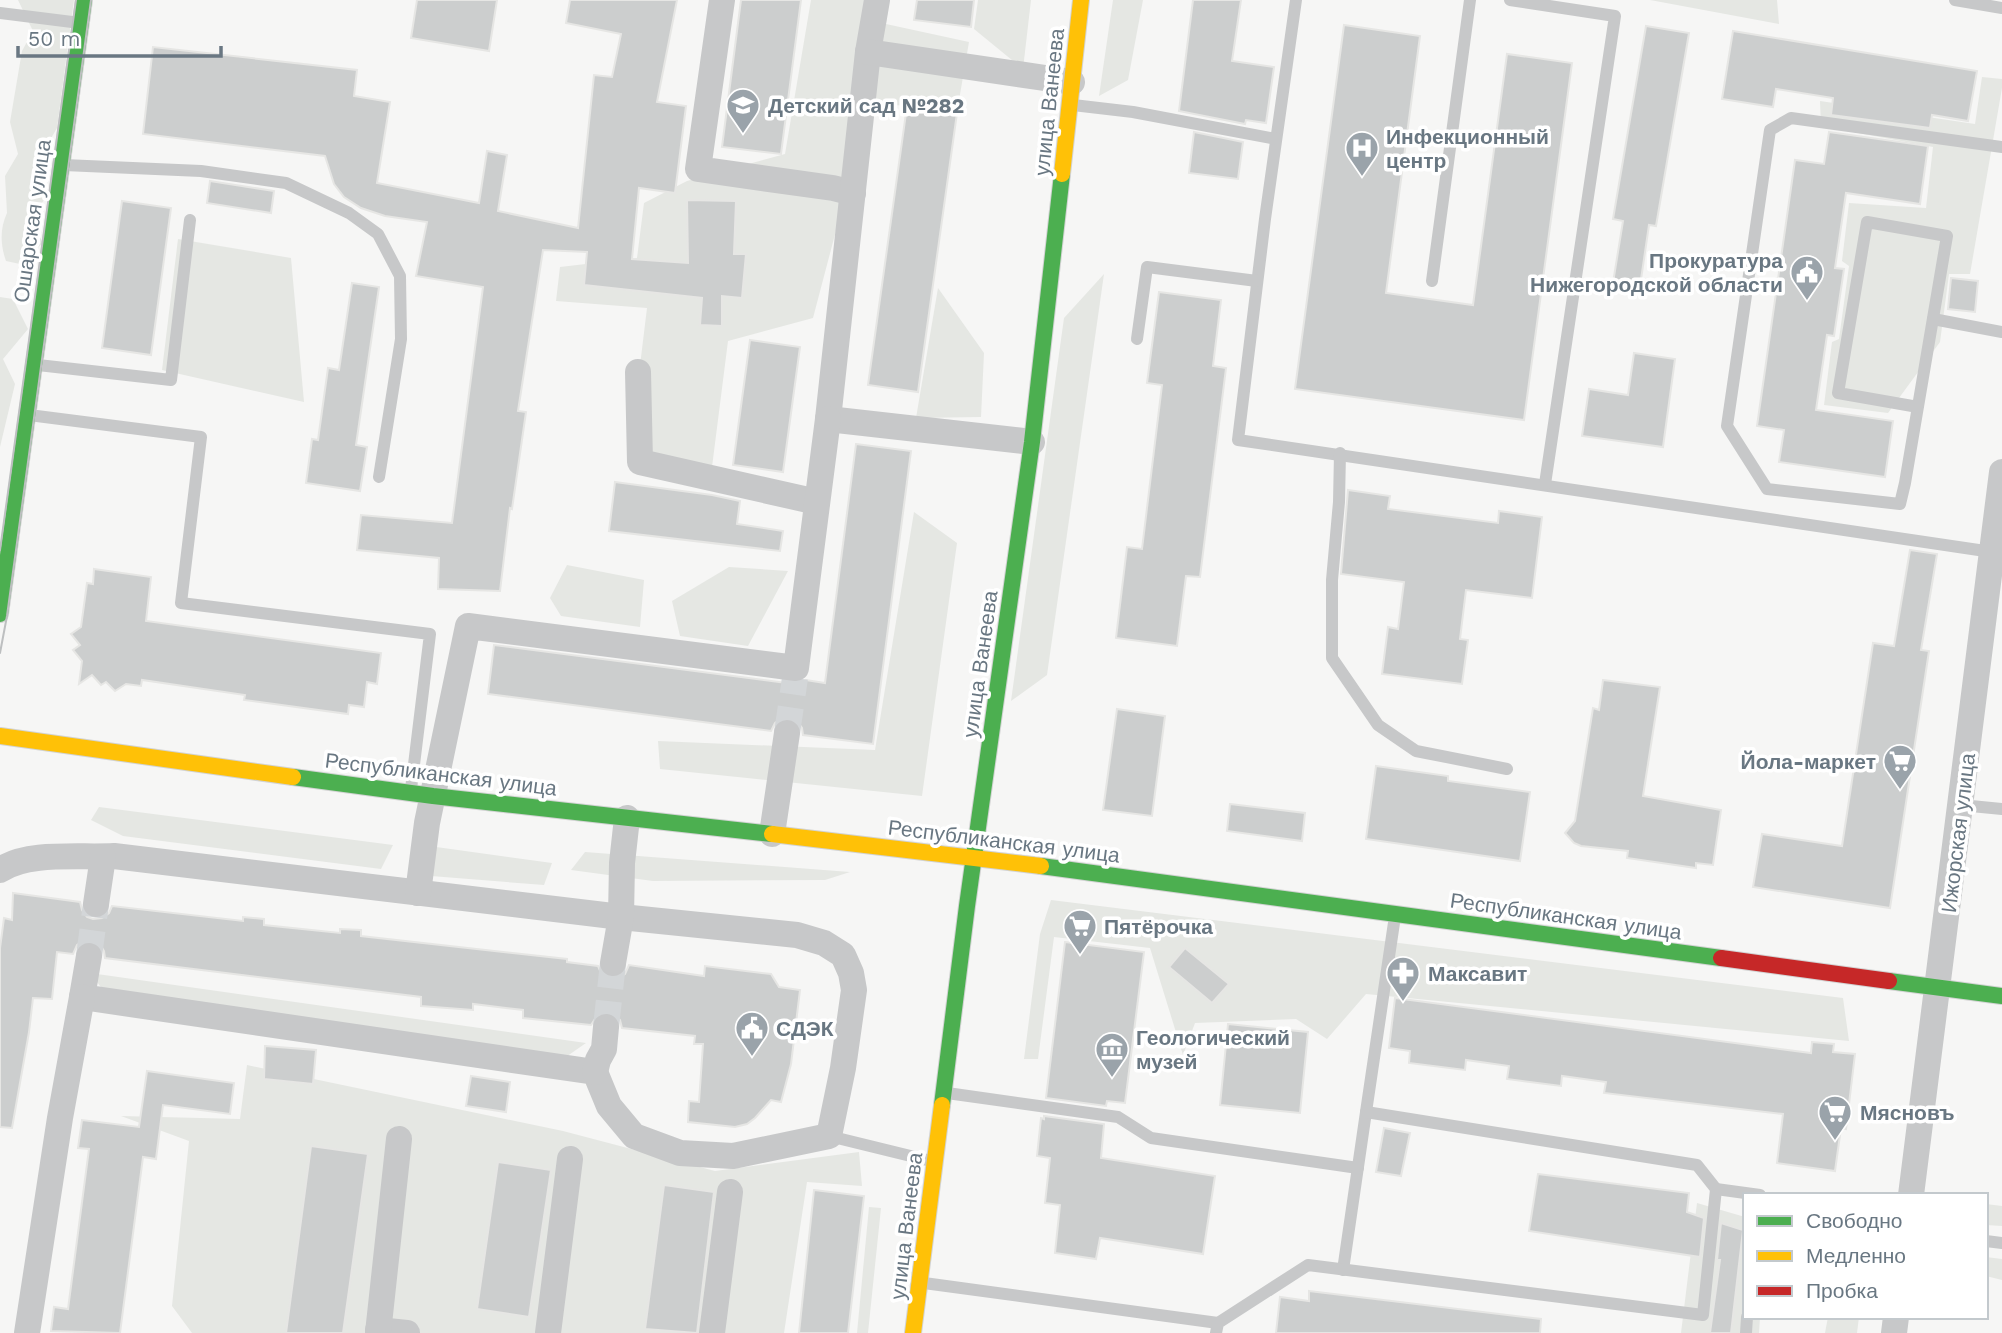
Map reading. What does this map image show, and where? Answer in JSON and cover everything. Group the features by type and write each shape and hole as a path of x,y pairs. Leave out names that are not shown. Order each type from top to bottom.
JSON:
{"street":[{"name":"Ошарская улица","path":"0,614 84,0"},
{"path":"722,0 698,169 853,193"},
{"path":"418,893 426,824 421,795 468,626 795,673 828,419 868,52 877,0"},
{"name":"улица Ванеева","path":"913,1333 974,857 1032,442 1082,0"},
{"path":"868,52 1071,93"},
{"path":"638,372 640,462 817,502"},
{"path":"828,419 1032,442"},
{"name":"Ижорская улица","path":"1911,1193 2002,472"},
{"path":"772,834 787,733"},
{"name":"Республиканская улица","path":"0,736 421,795 974,857 2002,996"},
{"path":"613,963 621,917 622,863 627,818"},
{"path":"0,870 10,863 39,858 114,856 621,917 797,935 824,943 843,955 854,989 843,1068 829,1136 733,1156 680,1153 634,1136 609,1106 596,1072 604,1049 606,1027"},
{"path":"96,904 103,857"},
{"path":"27,1333 89,956"},
{"path":"82,997 596,1072"},
{"path":"399,1139 378,1331 407,1333"},
{"path":"548,1333 570,1158"},
{"path":"712,1333 730,1192"}],"lane":[{"path":"1296,0 1238,440 1340,453 1992,552"},
{"path":"1432,281 1471,0"},
{"path":"1510,0 1615,16 1545,484"},
{"path":"1955,0 2002,8"},
{"path":"0,13 81,23"},
{"path":"1071,93 1133,112 1276,139"},
{"path":"1918,407 1838,393 1867,222 1947,236 1918,407 1900,504 1767,489 1727,426 1770,130 1791,118 2002,147"},
{"path":"60,164 201,171 286,183 349,214 378,234 400,276 401,339 379,477"},
{"path":"34,364 171,380 190,220"},
{"path":"1137,338 1147,267 1257,281"},
{"path":"1933,319 2002,332"},
{"path":"27,415 201,437 181,603 430,634 421,795"},
{"path":"1340,453 1332,580 1332,658 1378,725 1416,751 1507,769"},
{"path":"1961,805 2002,809"},
{"path":"1343,1270 1396,914"},
{"path":"944,1092 1118,1117 1151,1139 1358,1168"},
{"path":"1366,1112 1696,1165 1716,1189 1745,1193"},
{"path":"829,1136 935,1162"},
{"path":"920,1283 1217,1328 1308,1265 1703,1315 1716,1189"}],"shaded area":[{"path":"18,0 74,0 57,128 40,157 48,196 29,217 43,243 20,264 6,261 2,236 7,213 5,176 18,154 10,122 22,51 33,31"},
{"path":"811,0 889,0 886,24 969,42 958,106 869,105 813,318 728,341 712,467 628,464 647,308 556,301 560,267 637,258 644,203 687,181 785,154"},
{"path":"978,0 1031,0 1023,69 974,29"},
{"path":"1113,0 1143,0 1128,80 1099,96"},
{"path":"1650,0 1777,0 1779,24"},
{"path":"1982,77 2002,79 2002,88 1970,274 1949,274 1940,342 1888,413 1824,405 1832,342 1839,339 1849,266 1842,261 1849,203 1926,208 1933,147 1821,126 1820,101 1975,124"},
{"path":"178,239 291,258 304,402 162,370"},
{"path":"1104,274 1047,675 1011,701 1064,318"},
{"path":"938,288 984,353 981,417 916,418"},
{"path":"0,297 13,299 28,329 3,359 15,384 0,447"},
{"path":"914,512 957,543 922,796 660,769 658,741 875,750"},
{"path":"567,565 644,580 640,627 561,616 550,598"},
{"path":"729,567 788,571 748,646 680,636 672,601"},
{"path":"99,807 393,845 381,869 123,836 91,820"},
{"path":"429,846 552,863 544,885 431,876"},
{"path":"585,852 850,872 825,880 653,881 571,870"},
{"path":"1051,900 1843,998 1849,1041 1366,994 1327,1039 1296,1019 1195,1023 1183,1055 1150,948 1054,937 1038,1059 1024,1059 1040,934"},
{"path":"90,973 586,1043 563,1059 107,995"},
{"path":"247,1065 563,1131 715,1171 859,1152 862,1186 807,1182 784,1333 192,1333 172,1306 189,1141 121,1116 240,1119"},
{"path":"1697,1203 1743,1216 1743,1319 1760,1319 1759,1333 1681,1333"},
{"path":"1988,1204 2002,1206 2002,1226 1988,1225"},
{"path":"869,1207 881,1208 868,1333 857,1333"},
{"path":"1988,1257 2002,1259 2002,1280 1988,1276"},
{"path":"1828,1319 1859,1319 1857,1333 1825,1333"}],"building":[{"path":"417,0 497,0 489,51 411,38"},
{"path":"570,0 677,0 657,102 686,106 675,193 639,188 632,259 688,263 687,200 736,201 734,254 746,254 742,298 722,296 722,326 700,325 702,298 584,285 587,252 543,250 518,411 526,412 500,591 438,589 439,558 357,550 361,515 452,523 483,287 416,276 427,222 385,216 361,208 344,197 334,184 325,156 143,134 153,47 357,70 354,96 390,102 377,183 479,203 487,151 507,155 498,211 578,228 594,75 612,77 621,34 566,23"},
{"path":"741,0 801,0 781,154 722,147"},
{"path":"917,0 974,0 971,27 914,20"},
{"path":"1193,0 1241,0 1232,61 1274,67 1266,123 1246,120 1245,124 1179,111"},
{"name":"Инфекционный центр","path":"1344,25 1420,36 1386,293 1473,305 1507,54 1572,63 1524,420 1295,389"},
{"path":"1646,26 1689,33 1656,226 1649,225 1639,293 1612,289 1623,221 1613,219"},
{"path":"1733,31 1977,71 1968,121 1932,115 1930,128 1831,115 1833,98 1776,89 1773,107 1722,99"},
{"path":"907,106 957,113 918,392 868,385"},
{"path":"1194,132 1243,142 1238,179 1189,173"},
{"name":"Прокуратура Нижегородской области","path":"1829,132 1928,146 1920,204 1846,193 1835,268 1844,269 1834,336 1827,335 1816,410 1893,421 1885,477 1779,462 1784,430 1757,426 1795,160 1824,164"},
{"path":"210,181 274,191 271,213 207,203"},
{"path":"122,201 171,208 151,355 102,348"},
{"path":"1951,278 1978,281 1975,312 1948,309"},
{"path":"352,283 379,287 356,445 367,447 360,491 306,483 312,439 318,440 328,368 339,370"},
{"path":"1159,292 1221,300 1213,366 1226,368 1200,577 1186,576 1177,646 1116,638 1127,547 1142,549 1162,385 1147,383"},
{"path":"750,340 800,347 783,472 733,465"},
{"path":"1634,353 1675,359 1663,447 1582,436 1589,389 1628,395"},
{"path":"856,444 911,451 873,744 803,735 797,721 789,717 775,723 771,731 488,694 494,645 794,684 806,680 825,683"},
{"path":"615,482 740,501 737,524 783,531 780,551 609,531"},
{"path":"1348,490 1390,496 1388,509 1498,523 1499,511 1542,517 1532,598 1466,590 1460,639 1468,640 1462,684 1382,674 1388,627 1398,629 1404,582 1341,574"},
{"path":"1910,550 1937,554 1921,650 1929,651 1890,908 1753,887 1762,834 1842,846 1873,643 1894,646"},
{"path":"94,569 151,577 146,621 381,653 377,684 367,682 364,707 349,705 348,714 244,700 245,695 142,680 141,686 126,684 115,691 106,682 101,685 92,675 79,684 82,661 73,650 80,645 71,634 81,627 87,583 93,584"},
{"path":"1603,680 1660,687 1643,796 1721,810 1713,865 1696,863 1696,868 1627,858 1628,851 1581,846 1565,833 1575,821 1593,708 1599,710"},
{"path":"1117,709 1165,716 1152,816 1103,810"},
{"path":"1376,766 1448,776 1448,781 1530,792 1520,861 1366,839"},
{"path":"1230,804 1305,813 1302,841 1227,831"},
{"path":"13,893 80,902 87,917 93,919 102,918 109,913 112,906 243,921 243,917 264,919 264,925 340,933 340,929 361,930 361,936 567,959 567,962 598,966 602,975 611,979 625,974 629,965 704,976 705,966 771,974 779,987 800,990 791,1064 781,1102 771,1100 747,1124 735,1127 688,1122 689,1101 699,1102 703,1044 694,1044 695,1036 622,1028 620,1020 608,1011 599,1013 591,1025 523,1018 523,1010 473,1004 473,1010 421,1006 421,997 105,958 100,944 91,940 77,945 73,954 57,952 52,999 33,998 12,1128 0,1127 0,948 4,918 12,920"},
{"path":"1065,942 1144,952 1125,1103 1107,1101 1106,1106 1046,1098"},
{"path":"1185,948 1229,984 1212,1003 1169,967"},
{"path":"1395,998 1811,1053 1812,1042 1834,1044 1833,1052 1855,1054 1846,1129 1841,1128 1835,1171 1777,1163 1783,1114 1604,1093 1606,1082 1562,1076 1561,1086 1507,1079 1509,1066 1466,1060 1465,1070 1409,1063 1410,1051 1389,1048"},
{"path":"1228,1024 1308,1032 1300,1113 1220,1105"},
{"path":"265,1046 316,1050 313,1084 264,1079"},
{"path":"147,1071 234,1083 230,1114 163,1105 156,1159 143,1157 120,1333 51,1331 54,1307 68,1309 89,1149 78,1148 82,1120 139,1127"},
{"path":"471,1076 510,1082 506,1112 466,1106"},
{"path":"1044,1116 1104,1124 1101,1158 1215,1176 1203,1254 1100,1238 1096,1259 1055,1253 1060,1205 1045,1203 1050,1158 1037,1156 1041,1118 1044,1119"},
{"path":"1384,1128 1410,1133 1401,1176 1376,1172"},
{"path":"311,1146 368,1154 343,1333 286,1333"},
{"path":"498,1162 551,1170 529,1317 477,1309"},
{"path":"1538,1174 1689,1193 1687,1212 1704,1218 1700,1257 1529,1231"},
{"path":"664,1185 714,1192 697,1333 645,1329"},
{"path":"814,1190 864,1196 848,1333 799,1333"},
{"path":"1721,1223 1743,1230 1731,1333 1710,1333 1720,1260 1717,1260"},
{"path":"1309,1291 1541,1319 1540,1333 1276,1333 1280,1297 1309,1301"}],"tunnel":[{"path":"787,733 795,678"},
{"path":"89,956 96,904"},
{"path":"606,1027 613,963"}],"tram line":[{"path":"0,550 76,0"},
{"path":"0,653 91,0"}],"traffic: fast":[{"path":"0,614 84,0"},
{"path":"942,1105 1032,442 1062,174"},
{"path":"293,777 433,796 772,834"},
{"path":"1041,866 1721,958"},
{"path":"1889,981 2002,996"}],"traffic: slow":[{"path":"1062,174 1081,0"},
{"path":"0,736 293,777"},
{"path":"772,834 1041,866"},
{"path":"913,1333 942,1105"}],"traffic: jam":[{"path":"1721,958 1889,981"}],"place":[{"name":"Детский сад №282","path":"743,135"},
{"name":"Инфекционный центр","path":"1362,178"},
{"name":"Прокуратура Нижегородской области","path":"1807,302"},
{"name":"Йола-маркет","path":"1900,791"},
{"name":"Пятёрочка","path":"1080,956"},
{"name":"Максавит","path":"1403,1003"},
{"name":"СДЭК","path":"752,1058"},
{"name":"Геологический музей","path":"1112,1079"},
{"name":"Мясновъ","path":"1835,1142"}]}
